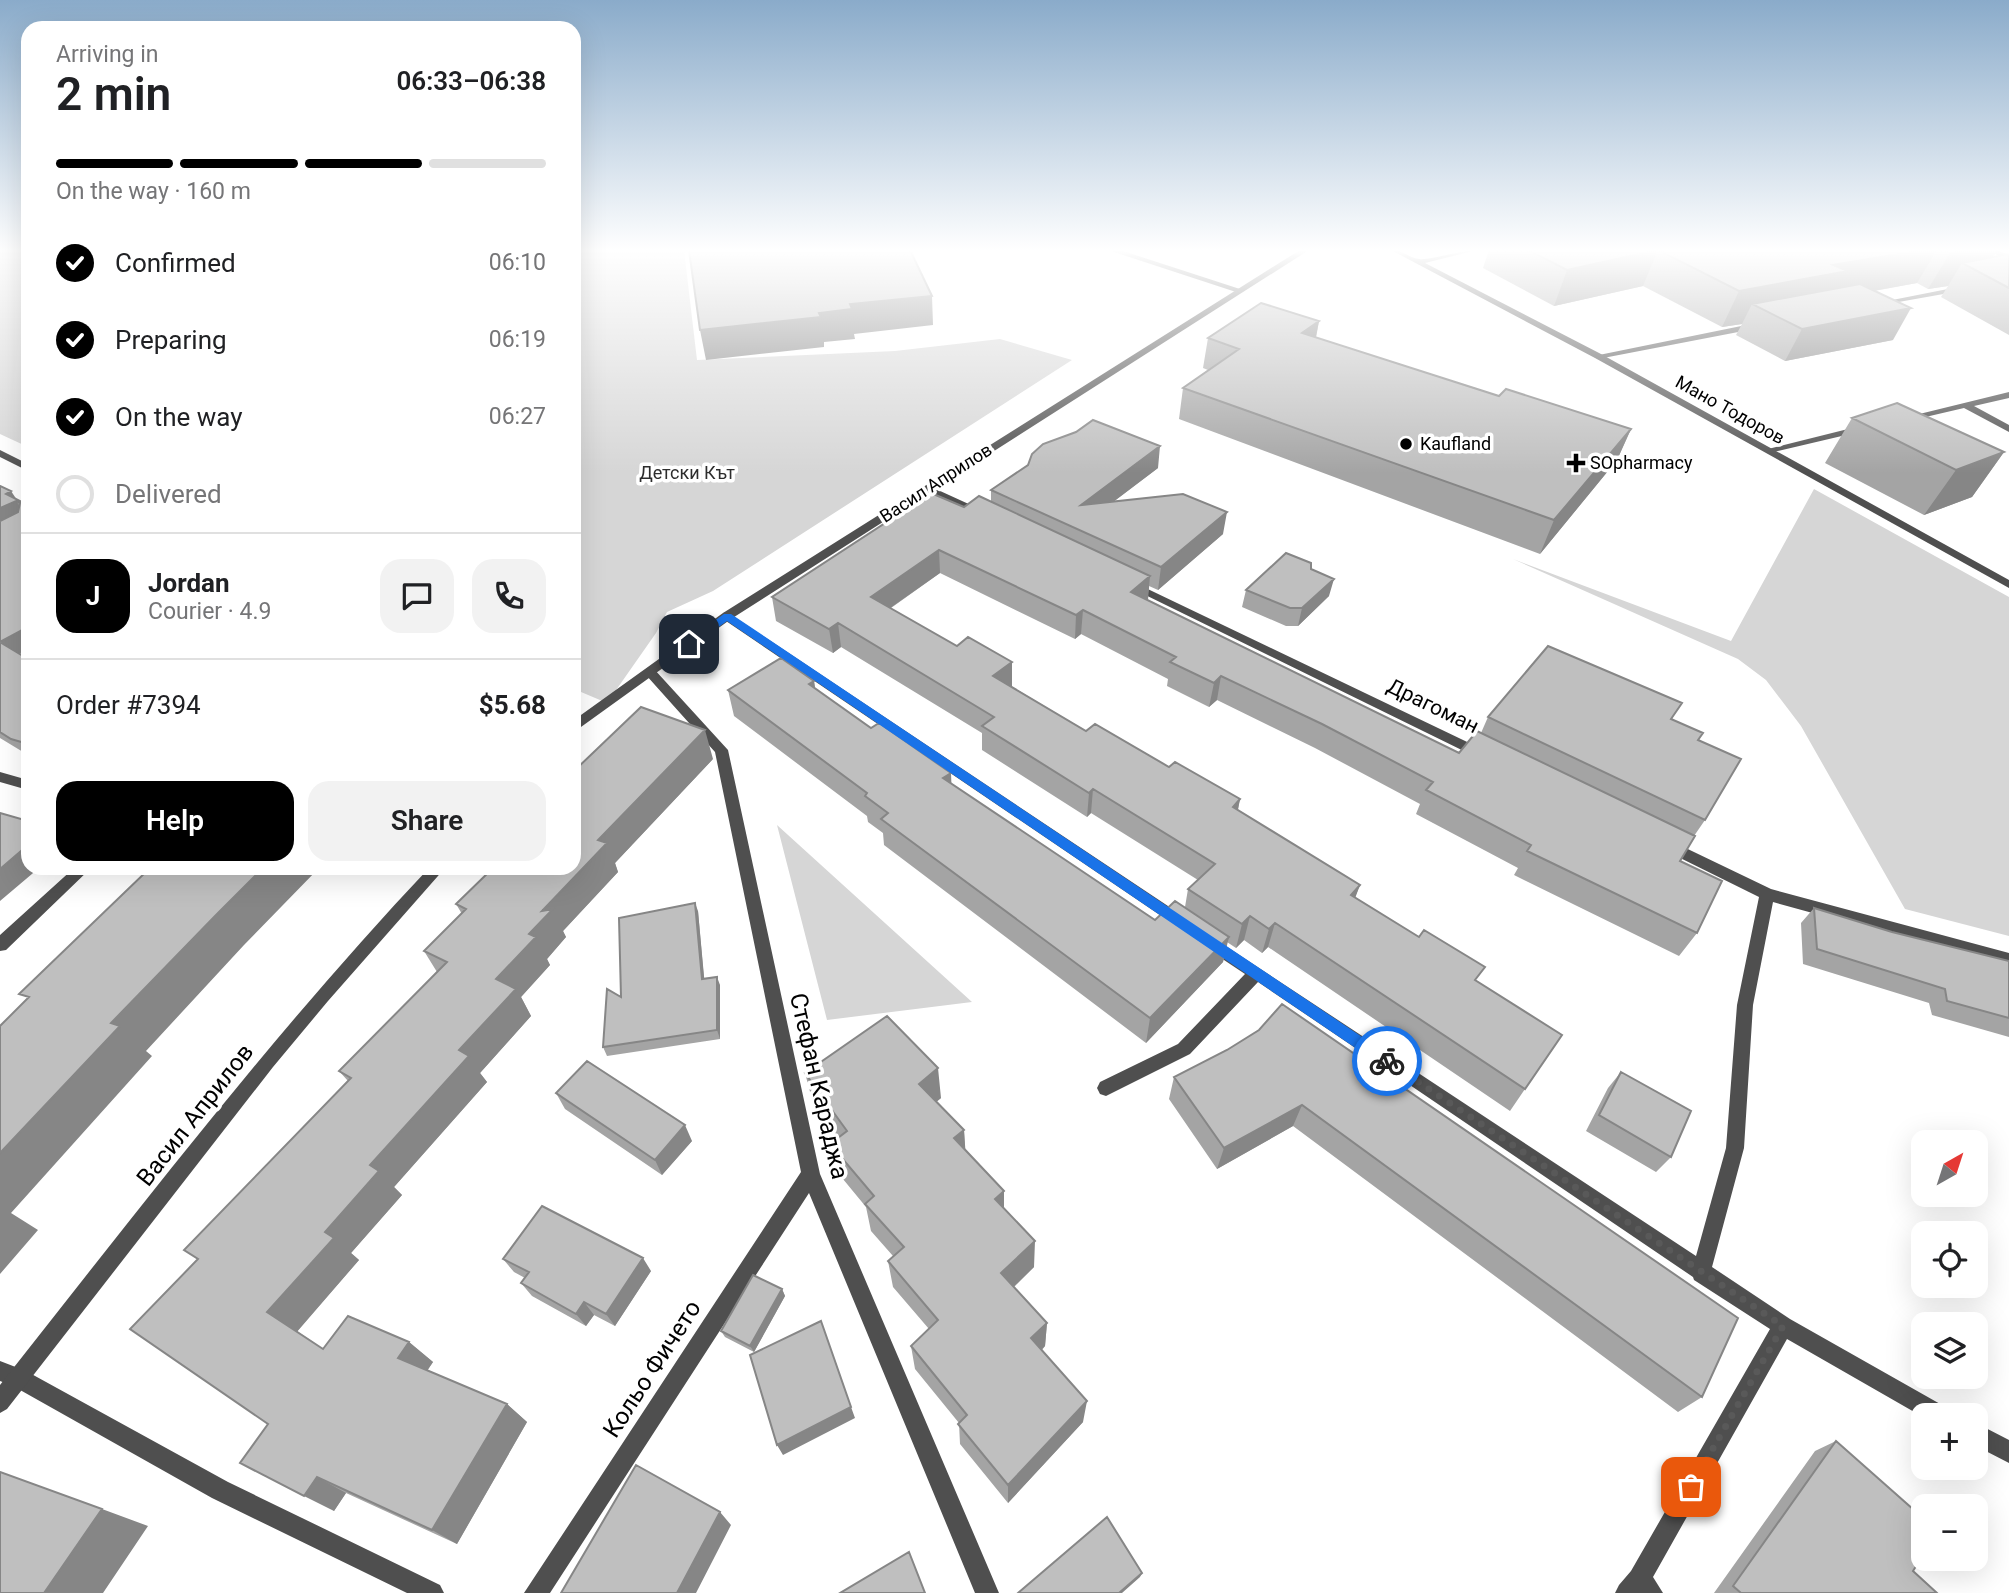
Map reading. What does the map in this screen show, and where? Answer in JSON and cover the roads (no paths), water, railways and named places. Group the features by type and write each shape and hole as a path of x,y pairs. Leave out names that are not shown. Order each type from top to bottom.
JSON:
{"street":[{"name":"Васил Априлов","path":"581,722 727,616 1185,324"},
{"name":"Мано Тодоров","path":"1538,324 2009,585"},
{"path":"1598,356 1762,325"},
{"path":"1887,423 2009,396"},
{"path":"1965,405 2009,429"},
{"path":"1769,450 1874,426"},
{"path":"0,453 21,464"},
{"path":"927,488 989,517"},
{"name":"Драгоман","path":"1113,576 1496,761"},
{"path":"727,616 1701,1273 1783,1326 1919,1403"},
{"name":"Стефан Караджа","path":"650,672 721,750 811,1174 987,1593"},
{"path":"0,777 21,783"},
{"path":"1656,840 1767,894 2009,960"},
{"path":"0,945 76,875"},
{"name":"Васил Априлов","path":"0,1402 9,1374 275,1053 431,875"},
{"path":"1701,1273 1735,1148 1745,1005 1767,894"},
{"path":"1106,1088 1184,1049 1256,973"},
{"name":"Кольо Фичето","path":"536,1593 811,1174"},
{"path":"1639,1588 1783,1326"},
{"path":"9,1374 220,1490 432,1593"},
{"path":"1988,1441 2009,1452"}],"place":[{"name":"Kaufland","path":"1406,444"},
{"name":"SOpharmacy","path":"1576,463"}],"park label":[{"name":"Детски Кът","path":"687,473"}]}
